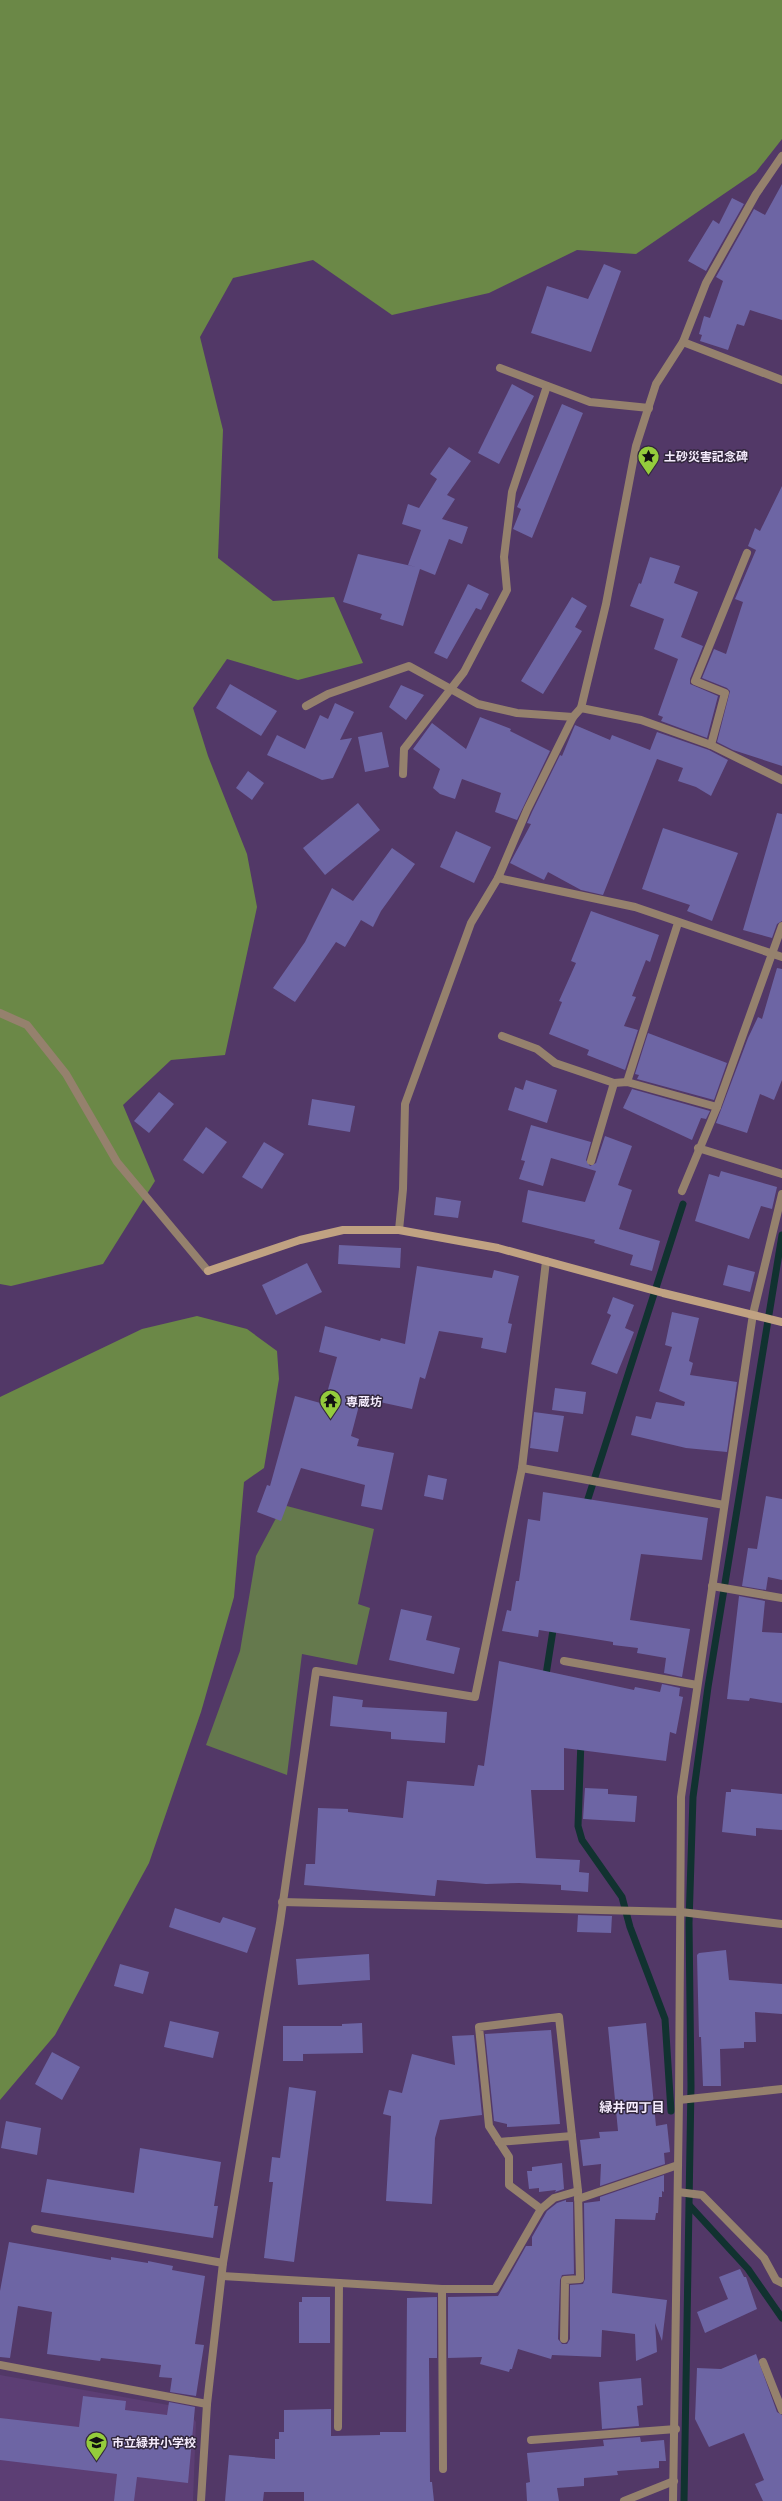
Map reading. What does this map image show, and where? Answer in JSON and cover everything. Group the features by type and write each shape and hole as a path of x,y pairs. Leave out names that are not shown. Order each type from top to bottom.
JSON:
{"street":[{"path":"399,1230 405,1104 471,923 498,878 527,810 573,717 581,708 606,604 636,446 656,384 683,342 706,283 756,194 782,156"},
{"path":"683,342 782,380"},
{"path":"500,368 590,402 649,408"},
{"path":"403,774 404,749 464,672 507,590 504,557 512,492 547,386"},
{"path":"711,745 726,693 695,681 747,553"},
{"path":"306,706 328,694 409,666 450,690 478,704 517,713 573,717"},
{"path":"581,708 640,720 711,745 782,780"},
{"path":"498,878 635,907 678,923 782,957"},
{"path":"627,1082 678,923"},
{"path":"682,1191 698,1148 717,1107 782,926"},
{"path":"0,1013 27,1024 66,1074 117,1162 208,1271 300,1240 343,1230 399,1230 461,1240 782,1322"},
{"path":"502,1036 537,1049 555,1063 614,1082 627,1082 717,1107"},
{"path":"591,1161 614,1082"},
{"path":"698,1148 782,1174"},
{"path":"673,2501 676,2429 681,1797 753,1314 782,1194"},
{"path":"201,2501 207,2404 223,2263 282,1902 316,1671 475,1697 522,1468 546,1261"},
{"path":"522,1468 724,1505"},
{"path":"712,1586 782,1598"},
{"path":"564,1661 697,1685"},
{"path":"282,1902 681,1912 782,1924"},
{"path":"541,2209 509,2185 509,2158 489,2126 480,2027 559,2017 578,2195 580,2278 564,2280 564,2339"},
{"path":"679,2100 782,2089"},
{"path":"499,2142 572,2136"},
{"path":"222,2276 442,2289 495,2289 541,2209 554,2198 578,2195 678,2165"},
{"path":"678,2192 702,2195 764,2258 776,2280 782,2283"},
{"path":"35,2229 223,2263"},
{"path":"338,2427 339,2283"},
{"path":"442,2289 443,2469"},
{"path":"763,2362 782,2410"},
{"path":"0,2365 207,2404"},
{"path":"531,2440 676,2429"},
{"path":"624,2501 674,2481"}],"shaded area":[{"name":"市立緑井小学校","path":"0,2375 185,2408 196,2422 193,2501 0,2501"}],"green space":[{"path":"0,0 782,0 782,139 756,172 636,254 577,250 489,293 392,315 313,260 233,278 200,337 223,430 218,558 273,601 334,597 363,663 298,680 227,659 193,708 208,756 247,854 257,907 225,1055 171,1060 123,1105 155,1181 103,1264 11,1286 0,1284"},
{"path":"197,1316 247,1329 277,1351 279,1379 264,1468 244,1482 234,1597 201,1712 149,1863 55,2035 0,2100 0,1397 142,1329"},
{"path":"283,1505 374,1529 358,1604 370,1608 357,1665 302,1654 287,1775 206,1745 240,1651 256,1556"}],"building":[{"path":"782,184 782,320 750,310 744,326 737,324 728,350 700,341 702,335 699,334 704,316 710,318 723,281 716,277 754,209 765,215"},
{"path":"732,198 744,204 706,271 688,261 713,220 719,224"},
{"path":"604,264 621,271 591,352 531,333 547,286 588,299"},
{"path":"512,384 534,396 499,464 478,453"},
{"path":"562,404 583,413 532,538 513,529 521,509 517,507"},
{"path":"449,447 471,461 447,495 455,499 442,519 468,527 462,544 449,539 435,575 420,569 403,626 380,619 382,614 343,602 358,554 416,567 408,565 421,530 402,524 408,504 419,508 437,479 430,474"},
{"path":"782,486 782,766 733,750 717,742 730,691 727,688 702,678 714,649 726,654 743,602 735,599 756,550 748,546 755,528 760,531"},
{"path":"650,557 680,566 674,583 698,592 681,637 703,646 690,679 690,684 718,696 707,738 661,721 663,717 658,715 678,659 654,649 664,619 630,606 639,583 641,584"},
{"path":"468,584 489,594 481,610 476,608 447,659 434,653"},
{"path":"572,597 587,606 575,627 582,631 543,694 521,681"},
{"path":"230,684 277,711 261,736 216,708"},
{"path":"401,685 424,695 406,720 389,707"},
{"path":"335,703 354,712 340,740 352,738 333,778 322,780 267,755 277,735 305,749 320,715 328,719"},
{"path":"480,717 511,729 510,731 550,751 517,820 495,812 501,793 462,779 455,799 440,794 433,788 440,769 413,749 432,723 466,749"},
{"path":"575,725 610,740 612,735 650,750 657,732 709,750 728,760 711,796 696,787 678,781 683,768 657,759 603,895 581,890 548,872 544,880 510,863 531,824 527,823 560,755 562,756"},
{"path":"382,732 389,767 365,772 358,737"},
{"path":"248,771 264,783 252,800 236,788"},
{"path":"358,803 380,830 325,875 303,848"},
{"path":"777,813 782,814 782,921 777,924 772,938 743,930"},
{"path":"663,828 738,853 712,921 687,911 690,905 642,889"},
{"path":"456,831 491,847 474,883 440,867"},
{"path":"392,848 415,864 381,911 373,927 361,920 345,947 336,942 295,1002 273,988 305,942 332,888 353,901"},
{"path":"591,911 659,935 650,962 646,960 632,996 636,997 624,1026 638,1030 625,1070 587,1055 589,1050 549,1034 562,1002 559,1001 576,963 571,961"},
{"path":"777,968 782,969 782,1080 774,1100 760,1094 747,1133 716,1123 748,1038 758,1017 762,1019"},
{"path":"648,1033 727,1063 714,1100 637,1079 639,1075 635,1074"},
{"path":"526,1080 557,1090 547,1123 508,1110 515,1087 523,1090"},
{"path":"632,1089 710,1111 706,1119 701,1118 692,1140 623,1108"},
{"path":"159,1092 174,1104 149,1133 134,1121"},
{"path":"312,1099 355,1106 350,1132 308,1125"},
{"path":"531,1125 591,1142 586,1160 590,1166 596,1163 605,1136 632,1146 618,1185 632,1190 619,1229 660,1241 652,1271 630,1265 633,1255 594,1243 595,1240 522,1222 528,1190 585,1202 596,1171 551,1158 543,1186 519,1179 525,1161 521,1160"},
{"path":"206,1127 227,1142 203,1174 183,1160"},
{"path":"264,1142 284,1154 262,1189 242,1177"},
{"path":"721,1171 777,1187 772,1209 761,1206 749,1239 695,1221 709,1174 719,1177"},
{"path":"436,1197 461,1201 458,1218 434,1215"},
{"path":"339,1245 401,1248 400,1268 338,1264"},
{"path":"307,1263 322,1292 276,1315 262,1285"},
{"path":"728,1265 755,1272 750,1292 723,1285"},
{"path":"417,1266 492,1278 494,1270 519,1276 508,1323 512,1324 506,1353 481,1348 483,1338 439,1331 425,1379 420,1377 412,1409 361,1398 351,1436 359,1439 357,1446 394,1453 382,1510 361,1506 365,1485 301,1468 281,1521 257,1512 267,1485 270,1486 295,1396 324,1404 337,1357 319,1352 325,1326 380,1341 381,1338 405,1344"},
{"path":"613,1297 634,1305 625,1328 634,1332 617,1374 591,1364 611,1315 607,1313"},
{"path":"672,1312 699,1318 689,1361 693,1363 690,1375 737,1382 727,1452 686,1448 631,1435 636,1416 651,1419 656,1402 684,1406 685,1402 659,1391 672,1347 665,1345"},
{"path":"555,1388 586,1392 583,1414 552,1410"},
{"path":"534,1412 564,1416 558,1452 530,1448"},
{"path":"428,1475 447,1479 443,1500 424,1496"},
{"path":"543,1492 708,1518 702,1560 641,1554 630,1620 690,1629 682,1677 664,1673 666,1658 637,1653 638,1648 613,1645 613,1642 539,1630 538,1637 502,1631 507,1610 511,1611 516,1581 519,1581 528,1519 540,1521"},
{"path":"766,1496 782,1499 782,1580 768,1577 766,1590 742,1586 748,1548 757,1549"},
{"path":"739,1596 765,1601 762,1632 782,1633 782,1703 750,1698 749,1701 727,1699"},
{"path":"401,1609 432,1616 426,1640 460,1648 454,1674 389,1660"},
{"path":"499,1661 634,1690 635,1687 660,1692 662,1684 680,1688 679,1696 683,1697 676,1734 670,1732 666,1761 564,1748 564,1790 531,1790 536,1858 580,1860 579,1872 589,1873 588,1892 561,1890 561,1885 519,1883 486,1884 437,1880 435,1896 304,1885 306,1864 315,1864 318,1808 348,1809 348,1812 403,1818 407,1781 474,1786 478,1765 484,1766"},
{"path":"333,1696 363,1700 362,1707 447,1712 445,1743 391,1739 391,1732 330,1726"},
{"path":"585,1788 608,1789 608,1794 637,1796 635,1822 583,1819"},
{"path":"731,1789 782,1794 782,1830 756,1828 756,1836 722,1832 726,1792 731,1792"},
{"path":"175,1908 220,1923 223,1917 256,1928 247,1953 169,1927"},
{"path":"578,1915 612,1916 611,1933 577,1932"},
{"path":"726,1950 729,1980 782,1984 782,2014 755,2012 756,2042 744,2042 744,2048 720,2049 721,2086 703,2086 701,2037 699,2037 697,1955 699,1953"},
{"path":"369,1954 370,1980 298,1985 296,1959"},
{"path":"120,1964 149,1972 143,1994 114,1986"},
{"path":"170,2021 219,2032 213,2058 164,2047"},
{"path":"362,2023 363,2053 303,2054 303,2061 283,2061 283,2026 342,2026 342,2024"},
{"path":"646,2023 656,2126 667,2124 670,2152 664,2153 665,2164 600,2186 601,2164 583,2166 580,2140 600,2138 599,2132 618,2131 608,2027"},
{"path":"551,2030 560,2124 507,2127 507,2124 494,2121 485,2034"},
{"path":"474,2035 482,2115 440,2120 435,2138 432,2204 386,2201 391,2116 383,2114 389,2090 402,2093 412,2054 455,2065 452,2036"},
{"path":"52,2052 80,2067 62,2100 35,2084"},
{"path":"289,2087 316,2091 294,2262 264,2258 273,2182 269,2182 272,2157 280,2158"},
{"path":"6,2121 41,2128 37,2155 1,2148"},
{"path":"140,2148 221,2162 214,2206 218,2206 213,2238 41,2212 47,2179 134,2193"},
{"path":"562,2163 564,2189 555,2192 556,2190 539,2192 539,2188 529,2189 527,2171 532,2171 532,2167"},
{"path":"664,2175 664,2192 662,2191 662,2197 659,2197 658,2213 656,2213 655,2220 615,2219 612,2293 667,2300 662,2341 655,2323 657,2352 636,2361 635,2334 602,2330 601,2357 552,2355 551,2359 518,2349 512,2369 510,2369 509,2372 480,2364 482,2357 448,2358 448,2297 498,2296 526,2246 532,2246 532,2237 547,2211 557,2203 566,2200 566,2202 573,2202 574,2274 562,2275 560,2280 558,2339 562,2344 567,2344 570,2339 570,2285 583,2284 585,2279 584,2203 600,2201 600,2197"},
{"path":"9,2242 111,2260 111,2257 148,2263 148,2261 173,2266 172,2270 205,2276 195,2344 204,2345 196,2396 170,2392 172,2378 159,2377 161,2365 101,2358 100,2361 47,2354 52,2312 18,2306 10,2358 0,2357 0,2291"},
{"path":"740,2269 744,2277 746,2277 757,2309 705,2333 697,2312 728,2299 719,2277"},
{"path":"302,2297 330,2297 330,2343 299,2343 299,2302 302,2302"},
{"path":"437,2297 437,2358 429,2358 430,2482 432,2482 434,2501 304,2501 304,2492 264,2492 263,2501 225,2501 229,2455 275,2459 275,2439 279,2439 279,2432 284,2432 284,2410 331,2409 331,2436 380,2435 380,2432 406,2432 407,2298"},
{"path":"756,2354 777,2412 782,2415 782,2501 763,2501 755,2484 764,2480 744,2433 709,2447 695,2419 697,2368 721,2369"},
{"path":"641,2378 643,2405 637,2406 639,2426 602,2429 599,2382"},
{"path":"83,2396 126,2401 125,2410 167,2415 169,2402 195,2407 188,2483 137,2477 134,2501 114,2501 117,2474 0,2460 0,2418 79,2427"},
{"path":"640,2437 641,2442 664,2440 666,2461 659,2461 659,2468 617,2471 618,2475 584,2478 584,2486 557,2488 559,2501 527,2501 526,2483 530,2482 527,2453 604,2446 603,2440"}],"waterway":[{"path":"585,1508 683,1204"},
{"path":"684,2501 691,2086 689,1923 693,1797 708,1687 782,1235"},
{"path":"545,1681 554,1624"},
{"path":"581,1740 578,1826 582,1840 622,1897 630,1927 665,2019 671,2111"},
{"path":"690,2206 748,2269 782,2318"}],"place":[{"name":"土砂災害記念碑","path":"649,476"},
{"name":"専蔵坊","path":"330,1420"},
{"name":"市立緑井小学校","path":"97,2462"}],"district":[{"name":"緑井四丁目","path":"632,2107"}]}
